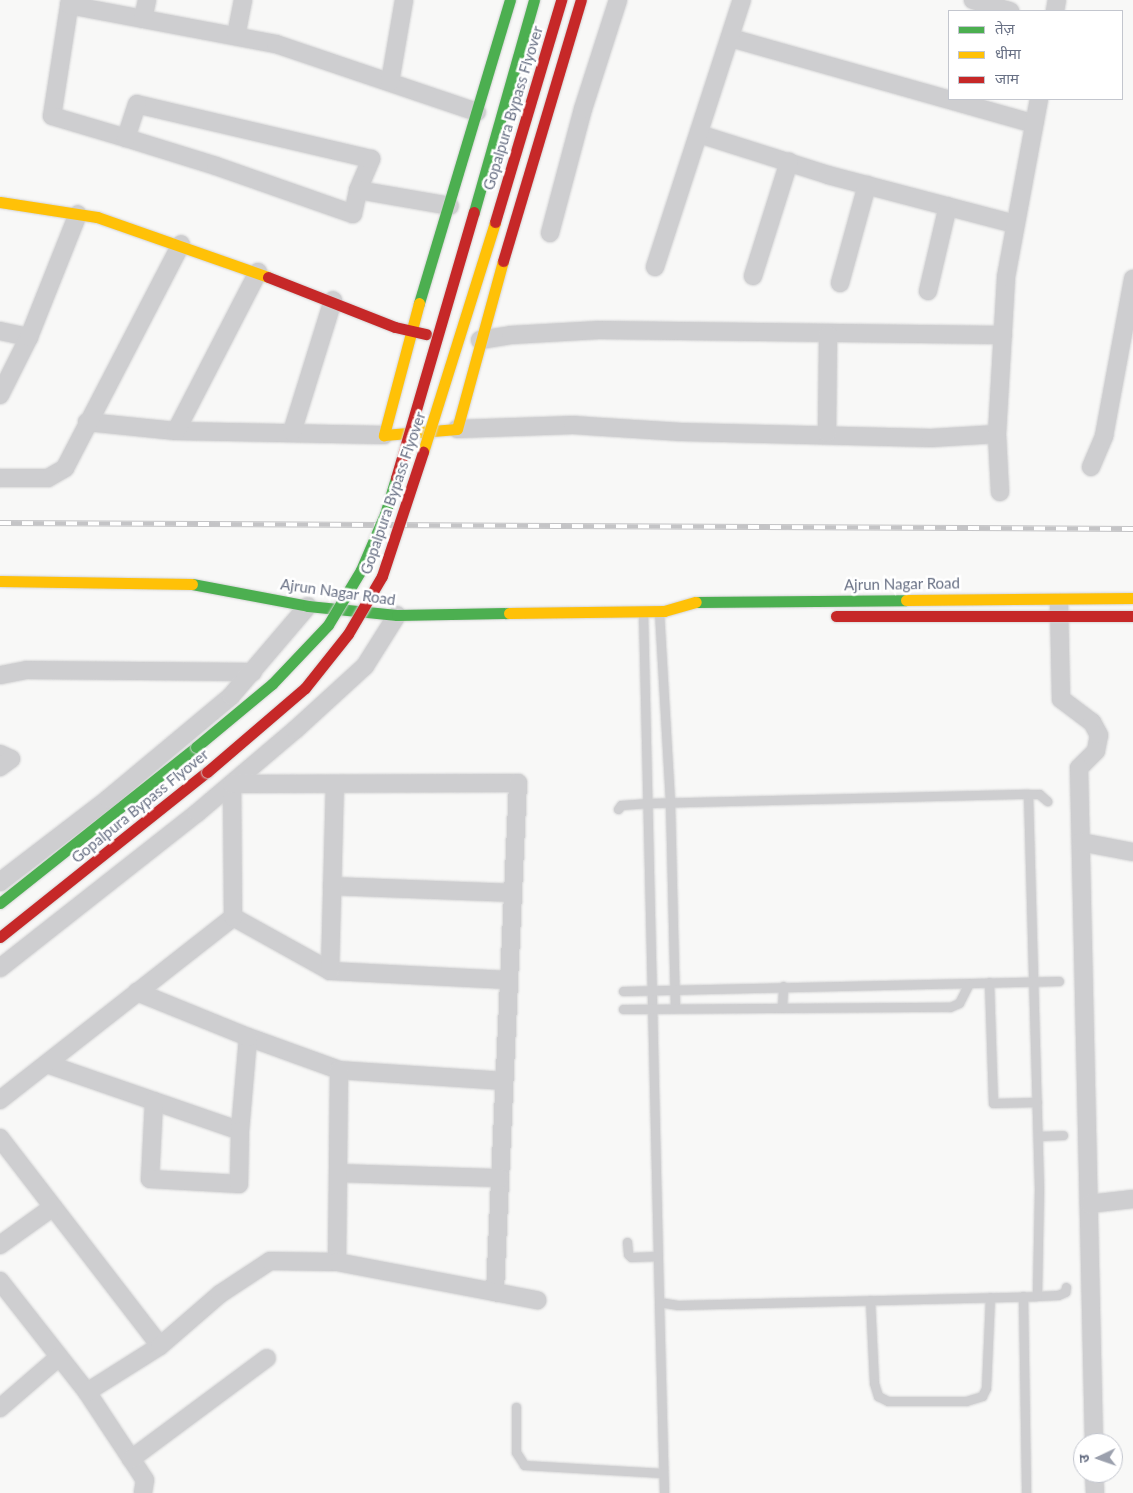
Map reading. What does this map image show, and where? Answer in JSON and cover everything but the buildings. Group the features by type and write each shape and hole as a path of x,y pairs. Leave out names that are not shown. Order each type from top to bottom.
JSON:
{"street":[{"path":"143,19 147,0"},
{"path":"236,36 243,0"},
{"path":"390,82 404,0"},
{"path":"384,435 410,333 450,206 510,0"},
{"name":"Gopalpura Bypass Flyover","path":"0,903 272,684 328,624 361,570 385,514 444,322 534,0"},
{"name":"Gopalpura Bypass Flyover","path":"0,937 207,772 305,688 348,634 382,576 409,502 561,0"},
{"path":"457,429 480,340 581,0"},
{"path":"550,233 583,110 618,0"},
{"path":"655,267 742,0"},
{"path":"973,0 1007,10"},
{"path":"126,138 137,104 371,159 358,190 353,214 216,166 52,116 69,2 143,19 276,44 477,112"},
{"path":"731,38 948,100"},
{"path":"949,100 1034,124"},
{"path":"1000,492 997,434 1006,278 1039,100"},
{"path":"699,134 867,185 1015,224"},
{"path":"753,276 789,162"},
{"path":"840,283 867,185"},
{"path":"358,190 450,206"},
{"path":"0,202 96,217 181,244 333,300 410,333 480,340 511,334 599,330 828,335 1003,334"},
{"path":"928,291 948,206"},
{"path":"0,395 29,337 78,214"},
{"path":"0,478 48,478 58,475 65,468 87,422 181,244"},
{"path":"176,431 258,272"},
{"path":"1092,466 1104,436 1133,278"},
{"path":"292,432 333,300"},
{"path":"0,331 29,337"},
{"path":"827,433 828,335"},
{"path":"87,422 176,431 384,435 457,429 573,425 682,432 827,433 931,438 997,434"},
{"name":"Ajrun Nagar Road","path":"0,581 204,584 308,606 397,615 658,611 673,610 697,602 1058,597 1133,598"},
{"path":"1058,597 1061,699 1092,722 1099,735 1096,751 1079,768 1094,1433"},
{"path":"0,882 168,750 231,696 308,606"},
{"name":"Ajrun Nagar Road","path":"673,610 697,617"},
{"path":"0,968 232,784 365,666 397,615"},
{"name":"Ajrun Nagar Road","path":"824,616 1133,616"},
{"path":"1,675 27,670 253,672"},
{"path":"0,754 10,759 0,768"},
{"path":"232,784 518,783 494,1292"},
{"path":"232,784 233,918"},
{"path":"330,972 335,784"},
{"path":"1081,842 1133,852"},
{"path":"332,886 513,894"},
{"path":"233,918 330,972 509,980"},
{"path":"0,1100 233,918"},
{"path":"138,992 248,1037 339,1070 504,1080"},
{"path":"154,1101 150,1179 239,1184 240,1132 248,1037"},
{"path":"47,1064 240,1132"},
{"path":"337,1262 339,1070"},
{"path":"0,1138 160,1346"},
{"path":"338,1174 500,1178"},
{"path":"1089,1204 1133,1199"},
{"path":"0,1245 53,1207"},
{"path":"87,1392 160,1346 220,1294 270,1261 337,1262 536,1300"},
{"path":"0,1281 87,1392 145,1480 143,1493"},
{"path":"0,1408 59,1357"},
{"path":"131,1459 267,1358"}],"lane":[{"path":"643,610 654,990 664,1493"},
{"path":"658,611 670,803 675,1008"},
{"path":"618,809 621,805 649,803 1028,794 1039,794 1046,801"},
{"path":"1028,794 1038,1136 1037,1296"},
{"path":"623,991 1033,980 1059,981"},
{"path":"989,982 993,1103 1037,1102"},
{"path":"623,1009 950,1007 958,1003 969,983"},
{"path":"782,1008 783,986"},
{"path":"1038,1136 1063,1135"},
{"path":"627,1242 628,1254 631,1257 658,1256"},
{"path":"659,1302 678,1304 990,1298 1058,1295 1065,1292 1066,1287"},
{"path":"1024,1296 1026,1493"},
{"path":"870,1300 874,1383 878,1396 888,1401 966,1401 982,1396 986,1388 990,1298"},
{"path":"516,1407 516,1452 524,1466 663,1474"}],"railway":[{"path":"0,523 1133,529"}],"traffic: fast":[{"path":"419,303 510,0"},
{"path":"474,212 534,0"},
{"path":"196,747 272,684 328,625 361,570 385,514 396,478"},
{"path":"192,584 308,606 397,615 509,613"},
{"path":"696,602 906,600"},
{"path":"0,903 196,747"}],"traffic: slow":[{"path":"0,202 97,217 268,277"},
{"path":"423,452 495,222"},
{"path":"419,303 384,435 457,429 503,261"},
{"path":"0,581 192,584"},
{"path":"906,600 1133,598"},
{"path":"509,613 664,611 696,602"}],"traffic: jam":[{"path":"495,222 561,0"},
{"path":"503,261 581,0"},
{"path":"396,478 474,212"},
{"path":"268,277 395,327 426,334"},
{"path":"207,772 305,688 348,634 382,576 423,452"},
{"path":"836,616 1133,616"},
{"path":"0,937 207,772"}]}
